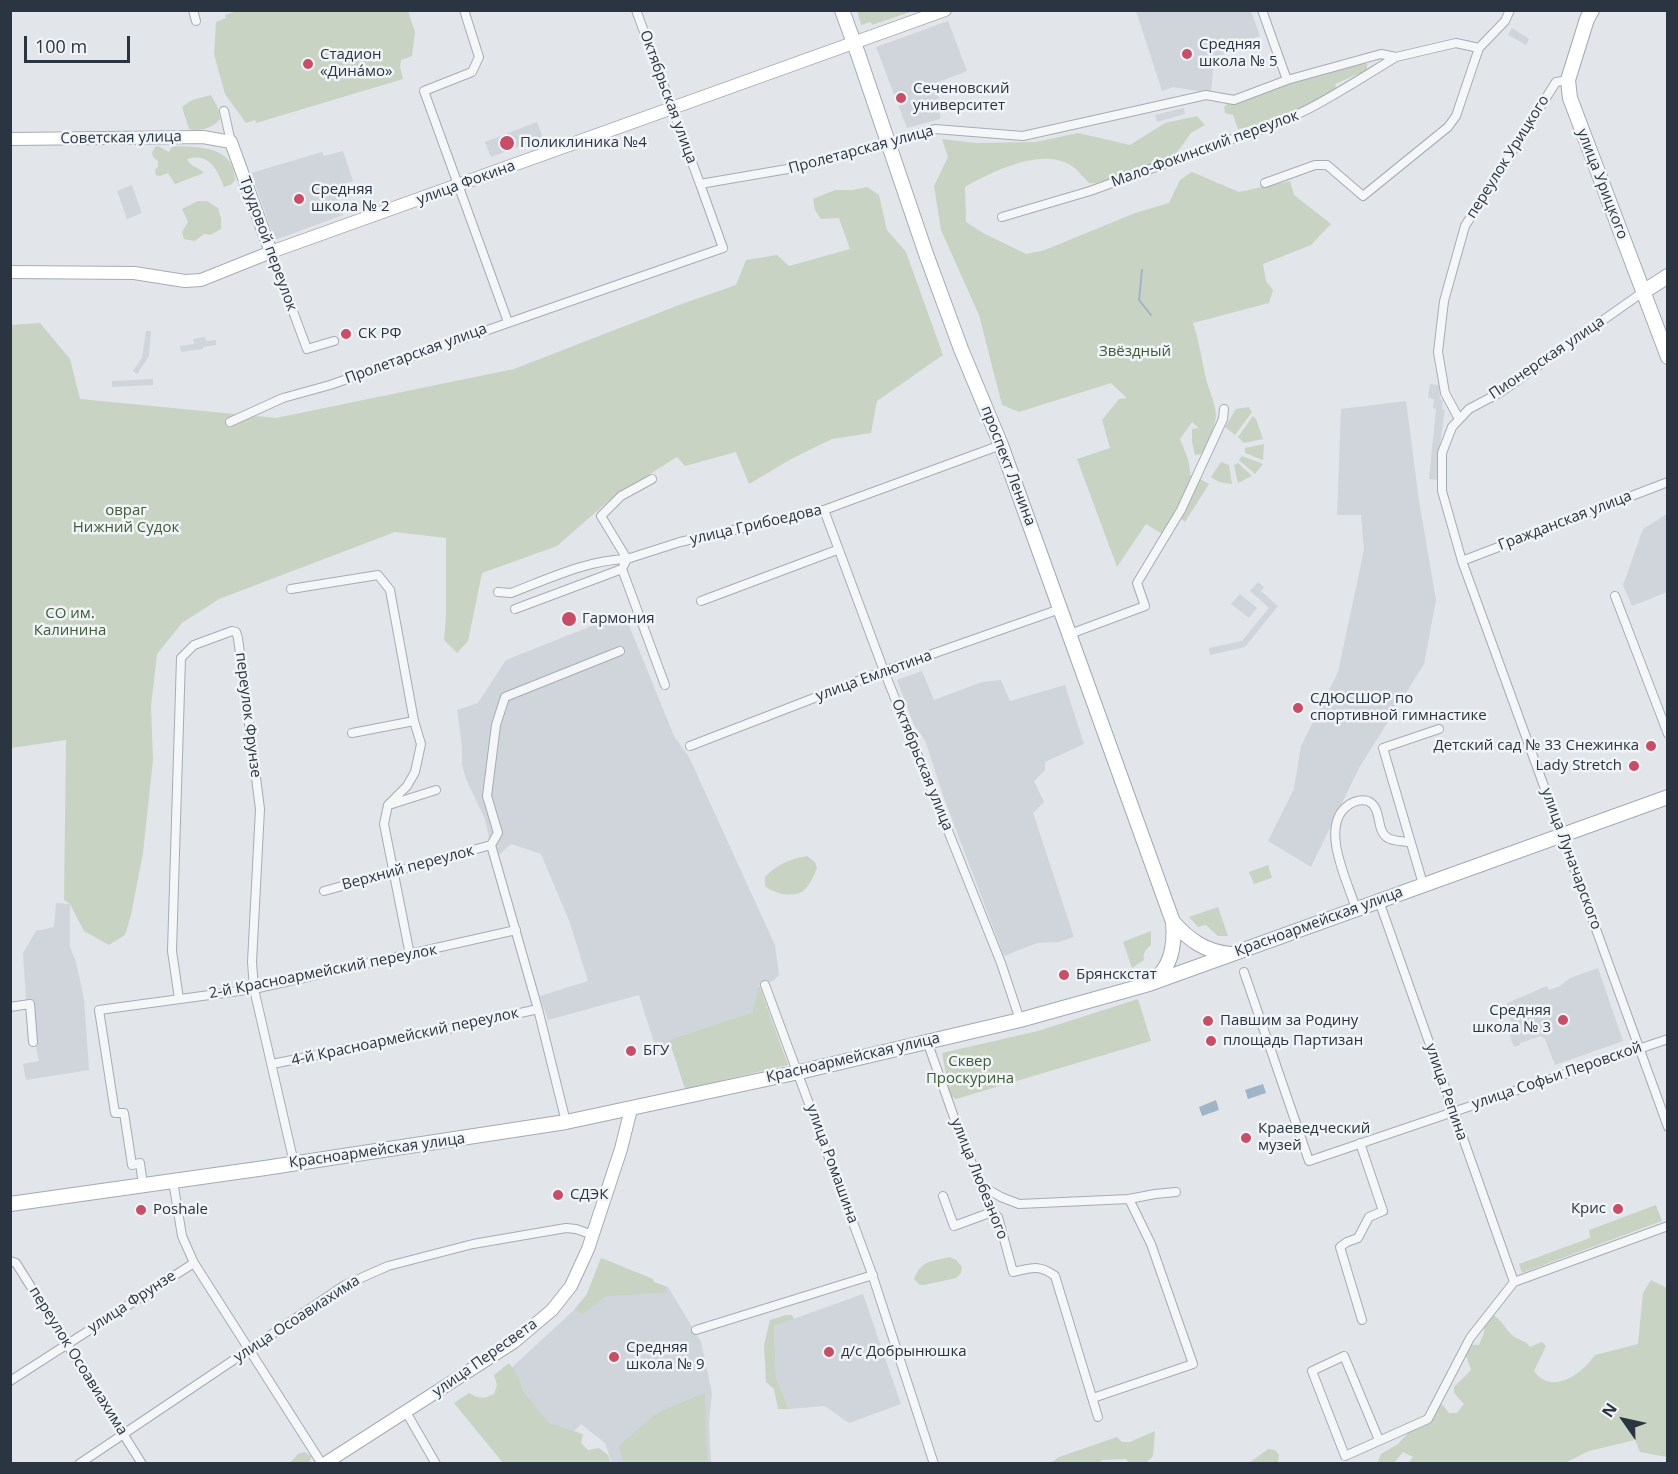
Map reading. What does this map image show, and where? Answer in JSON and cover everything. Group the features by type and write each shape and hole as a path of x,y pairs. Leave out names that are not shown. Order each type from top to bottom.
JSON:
{"main road":[{"name":"проспект Ленина","path":"842,10 961,349 1001,445 1173,922"},
{"name":"улица Фокина","path":"10,272 134,273 185,281 201,280 271,252 458,187 945,10"},
{"name":"улица Урицкого","path":"1592,10 1587,19 1568,80 1570,98 1668,357"},
{"name":"Советская улица","path":"10,139 203,137 231,142"},
{"name":"Трудовой переулок","path":"231,142 271,252"},
{"name":"Пионерская улица","path":"1643,292 1668,276"},
{"name":"Красноармейская улица","path":"10,1204 566,1122 799,1072 1020,1020 1149,984 1668,797"},
{"path":"1173,922 1200,946 1218,953 1231,954"},
{"path":"1149,984 1161,974 1169,961 1174,943 1173,922"},
{"name":"улица Пересвета","path":"323,1464 514,1342 552,1310 571,1286 593,1235 621,1149 631,1109"}],"street":[{"path":"193,10 196,21"},
{"path":"464,10 479,57 472,72 424,91 508,322"},
{"name":"Октябрьская улица","path":"636,10 699,184"},
{"path":"1262,10 1287,80"},
{"path":"1266,183 1315,165 1327,165 1363,196 1448,127 1456,116 1479,48 1505,21 1510,10"},
{"name":"Пролетарская улица","path":"230,422 283,398 330,385 723,248 699,184 805,166 935,129 1023,136 1206,95 1234,100 1287,80 1381,54 1396,57 1456,43 1479,48"},
{"name":"Мало-Фокинский переулок","path":"1002,217 1090,191 1241,136 1264,130 1303,113 1396,57"},
{"name":"переулок Урицкого","path":"1459,419 1445,393 1438,352 1444,302 1465,226 1556,82 1568,80"},
{"name":"Трудовой переулок","path":"224,111 231,142"},
{"name":"Трудовой переулок","path":"271,252 307,349 334,340"},
{"name":"Пионерская улица","path":"1442,453 1452,427 1469,409 1501,392 1643,292"},
{"path":"1070,634 1145,606 1137,583 1175,521 1219,428 1224,409"},
{"name":"улица Грибоедова","path":"498,592 511,593 590,564 627,559 680,542 824,510 1001,445"},
{"name":"улица Луначарского","path":"1442,453 1442,491 1462,561 1668,1127"},
{"path":"515,609 622,568 627,559 601,516 621,496 652,479"},
{"name":"Гражданская улица","path":"1462,561 1668,482"},
{"name":"Октябрьская улица","path":"824,510 884,671 1001,963 1020,1020"},
{"path":"701,601 837,550"},
{"path":"622,568 665,685"},
{"path":"291,589 378,575 390,590 414,721 421,744 415,772 407,786 388,805 384,824 410,955"},
{"path":"1616,596 1668,734"},
{"name":"улица Емлютина","path":"690,746 884,671 1060,609"},
{"name":"переулок Фрунзе","path":"179,999 172,951 181,657 194,645 232,631 236,632 238,638 260,809 252,963 254,989 294,1163"},
{"path":"566,1122 538,1009 492,845 498,833 487,796 496,726 505,697 620,651"},
{"path":"352,733 414,721"},
{"path":"1423,884 1383,748 1439,729"},
{"path":"388,805 436,790"},
{"path":"1356,909 1335,840 1335,826 1341,812 1355,801 1368,801 1376,808 1384,835 1389,839 1407,842"},
{"name":"Верхний переулок","path":"324,891 492,845"},
{"name":"улица Репина","path":"1379,901 1514,1282"},
{"name":"2-й Красноармейский переулок","path":"143,1185 140,1163 132,1165 124,1113 115,1113 99,1010 254,989 516,930"},
{"name":"улица Софьи Перовской","path":"1244,972 1309,1161 1668,1039"},
{"name":"улица Ромашина","path":"765,985 873,1275 934,1464"},
{"path":"10,1007 30,1004 33,1041"},
{"name":"4-й Красноармейский переулок","path":"272,1064 538,1009"},
{"name":"улица Любезного","path":"927,1041 962,1140 992,1212 998,1217 1013,1272 1037,1267 1055,1276 1098,1417"},
{"path":"1360,1143 1383,1211 1369,1217 1358,1238 1340,1247 1362,1320"},
{"path":"173,1181 182,1236 194,1263 323,1464"},
{"path":"982,1185 1018,1204 1129,1199 1176,1192"},
{"path":"943,1196 954,1226 992,1212"},
{"path":"1093,1398 1193,1364 1150,1244 1129,1199"},
{"path":"1379,1440 1344,1356 1312,1371 1345,1456 1428,1419 1470,1338 1514,1282 1668,1226"},
{"name":"улица Осоавиахима","path":"79,1464 345,1285 388,1266 473,1244 566,1228 593,1235"},
{"name":"переулок Осоавиахима","path":"10,1261 16,1263 142,1464"},
{"name":"улица Фрунзе","path":"10,1381 194,1263"},
{"path":"696,1330 873,1275"},
{"path":"406,1412 436,1464"}],"shaded area":[{"name":"Средняя школа № 5","path":"1136,11 1251,11 1260,36 1233,45 1235,51 1214,57 1211,93 1173,87 1162,91"},
{"path":"948,21 967,71 934,84 941,104 940,119 907,128 876,47"},
{"path":"1512,28 1529,39 1526,45 1508,35"},
{"path":"1184,108 1185,114 1157,122 1155,115"},
{"path":"537,122 543,138 491,157 485,142"},
{"name":"Средняя школа № 2","path":"343,151 353,181 333,188 343,215 275,240 251,173 322,152 324,156"},
{"path":"132,185 142,213 127,219 117,191"},
{"path":"146,331 151,331 149,356 137,374 133,371 142,358"},
{"path":"205,337 206,341 216,340 216,345 181,352 180,346 194,344 193,339"},
{"path":"153,379 153,385 112,387 112,381"},
{"path":"1430,384 1439,385 1440,399 1443,400 1442,409 1445,410 1438,480 1429,479 1436,409 1433,408 1434,399 1428,398"},
{"path":"1406,401 1419,501 1436,600 1424,664 1359,768 1311,867 1268,841 1294,789 1301,746 1338,672 1364,550 1361,515 1337,515 1341,409"},
{"path":"1667,514 1667,592 1632,606 1623,585 1643,529"},
{"path":"1258,582 1264,587 1261,591 1278,606 1245,647 1210,655 1209,648 1242,641 1269,608 1250,591"},
{"path":"1240,594 1257,608 1249,618 1231,604"},
{"path":"624,613 674,736 689,757 775,945 779,975 773,981 759,985 752,1012 669,1040 670,1043 656,1049 639,995 548,1020 540,996 588,981 570,923 541,854 511,844 499,855 493,856 485,819 466,779 462,765 457,710 478,703 506,660"},
{"path":"922,671 934,700 982,682 1001,680 1010,701 1065,685 1084,744 1045,762 1045,770 1034,781 1044,802 1033,813 1074,937 1059,942 1037,943 1004,956 944,798 925,740 914,725 897,680"},
{"path":"56,903 70,904 70,947 76,962 84,999 89,1070 26,1080 23,1064 39,1061 26,1001 23,953 36,931 54,927"},
{"name":"Средняя школа № 3","path":"1598,968 1623,1041 1555,1065 1545,1039 1541,1036 1514,1047 1506,1026 1511,1024 1507,1003 1547,986 1549,990 1560,986 1570,978"},
{"name":"Средняя школа № 9","path":"601,1258 668,1287 701,1342 712,1393 709,1423 711,1463 612,1463 605,1443 581,1424 572,1433 549,1424 511,1378 508,1371 575,1309 587,1294"},
{"name":"д/с Добрынюшка","path":"863,1294 901,1404 849,1423 825,1406 789,1409 776,1377 774,1326"}],"green space":[{"name":"Стадион «Дина́мо»","path":"240,10 408,11 415,32 412,56 401,60 403,79 256,123 255,120 246,123 225,94 214,54 216,22 226,18 225,15"},
{"path":"857,10 913,11 872,25 871,22 861,25"},
{"path":"1361,61 1367,64 1364,74 1358,74 1335,84 1337,91 1267,125 1238,129 1233,115 1225,113 1224,107 1227,104"},
{"path":"211,95 218,108 220,119 214,125 206,128 189,129 182,107 192,100"},
{"name":"Звёздный","path":"1197,116 1205,125 1191,133 1175,155 1132,176 1106,184 1089,183 1072,166 1047,159 1017,163 965,187 966,222 1026,254 1045,250 1135,213 1169,203 1180,180 1192,172 1239,192 1290,181 1294,195 1331,224 1311,245 1263,264 1266,281 1273,290 1269,303 1193,323 1216,415 1213,429 1201,454 1195,455 1192,429 1199,428 1192,422 1180,439 1188,459 1191,477 1181,506 1164,535 1146,524 1117,567 1077,459 1110,448 1102,420 1119,399 1127,398 1111,383 1019,412 1002,405 979,315 941,230 934,186 948,157 942,139 976,143 1036,142 1078,133 1130,145 1165,123"},
{"path":"158,146 169,152 172,146 213,150 228,160 235,180 224,187 215,168 207,160 195,157 187,159 204,173 175,184 168,173 156,175 158,161 152,153"},
{"name":"овраг Нижний Судок","path":"867,187 879,195 887,230 906,252 943,355 877,401 871,433 832,439 793,458 749,484 736,452 685,466 677,457 613,497 557,546 482,573 468,641 457,653 444,640 446,538 395,532 219,599 182,623 157,654 151,706 153,760 143,853 125,935 109,945 84,931 70,904 64,900 66,740 11,748 11,325 40,323 70,359 80,399 276,418 514,369 736,285 746,260 777,255 789,266 850,249 839,218 821,219 815,210 813,199 835,190"},
{"path":"198,201 207,201 218,208 221,229 210,235 204,234 195,241 184,239 182,232 188,222 182,209"},
{"path":"1249,407 1252,412 1235,435 1225,427 1236,409"},
{"path":"1253,416 1263,439 1244,443 1238,437"},
{"path":"1264,444 1263,460 1245,453 1245,448"},
{"path":"1242,456 1263,464 1255,474 1239,460"},
{"path":"1221,462 1229,465 1232,484 1219,482 1211,477"},
{"path":"1238,463 1252,476 1238,483 1234,465"},
{"path":"1198,478 1209,484 1185,522 1181,518"},
{"path":"807,856 815,862 817,868 809,884 801,892 785,894 765,886 765,877 779,865"},
{"path":"1268,865 1272,878 1254,884 1249,872"},
{"path":"1218,907 1228,936 1218,936 1206,925 1198,927 1189,917"},
{"path":"1151,931 1151,945 1145,952 1144,960 1132,968 1123,942"},
{"path":"759,985 788,1065 685,1089 669,1040 752,1012"},
{"name":"Сквер Проскурина","path":"1138,999 1151,1041 956,1099 950,1096 942,1053 1038,1031"},
{"path":"1656,1205 1662,1221 1522,1273 1519,1264 1590,1238 1589,1230"},
{"path":"950,1257 962,1267 961,1273 956,1278 924,1285 920,1285 914,1279 924,1265"},
{"path":"601,1258 653,1279 654,1282 666,1287 664,1293 604,1297 583,1314 575,1309 587,1294"},
{"path":"1651,1280 1667,1288 1667,1457 1640,1452 1635,1440 1589,1451 1565,1463 1408,1463 1413,1457 1403,1452 1394,1463 1377,1464 1381,1454 1398,1444 1408,1433 1425,1424 1442,1404 1449,1413 1457,1413 1464,1404 1454,1393 1454,1387 1471,1370 1462,1344 1479,1345 1484,1333 1484,1320 1492,1314 1513,1336 1530,1347 1542,1342 1546,1346 1534,1371 1549,1382 1558,1382 1575,1375 1595,1355 1638,1344 1643,1293"},
{"path":"792,1315 794,1319 774,1326 776,1377 789,1409 778,1409 774,1389 766,1382 764,1345 770,1320"},
{"path":"509,1363 519,1377 523,1391 549,1423 583,1434 581,1443 588,1450 599,1448 608,1455 611,1463 503,1463 454,1403 469,1393 482,1398 494,1394 497,1385 494,1375"},
{"path":"705,1393 707,1463 624,1463 619,1446 652,1417 663,1410"},
{"path":"1155,1431 1153,1456 1147,1462 1129,1463 1126,1459 1102,1460 1099,1463 1051,1463 1059,1457 1117,1437 1122,1442 1130,1442"},
{"path":"1268,1449 1275,1450 1279,1455 1278,1463 1249,1463"},
{"path":"305,1452 312,1457 308,1463 290,1463 298,1454"}],"water":[{"path":"1263,1084 1266,1093 1248,1099 1245,1090"},
{"path":"1216,1100 1219,1110 1202,1116 1199,1107"}],"waterway":[{"path":"1142,270 1139,300 1151,315"}],"place":[{"name":"Средняя школа № 5","path":"1187,54"},
{"name":"Стадион «Дина́мо»","path":"308,64"},
{"name":"Сеченовский университет","path":"901,98"},
{"name":"Поликлиника №4","path":"507,143"},
{"name":"Средняя школа № 2","path":"299,199"},
{"name":"СК РФ","path":"346,334"},
{"name":"Гармония","path":"569,619"},
{"name":"СДЮСШОР по спортивной гимнастике","path":"1298,708"},
{"name":"Детский сад № 33 Снежинка","path":"1651,746"},
{"name":"Lady Stretch","path":"1634,766"},
{"name":"Брянскстат","path":"1064,975"},
{"name":"Средняя школа № 3","path":"1563,1020"},
{"name":"Павшим за Родину","path":"1208,1021"},
{"name":"площадь Партизан","path":"1211,1041"},
{"name":"БГУ","path":"631,1051"},
{"name":"Краеведческий музей","path":"1246,1138"},
{"name":"СДЭК","path":"558,1195"},
{"name":"Крис","path":"1618,1209"},
{"name":"Poshale","path":"141,1210"},
{"name":"д/с Добрынюшка","path":"829,1352"},
{"name":"Средняя школа № 9","path":"614,1357"}],"park label":[{"name":"СО им. Калинина","path":"70,622"}]}
